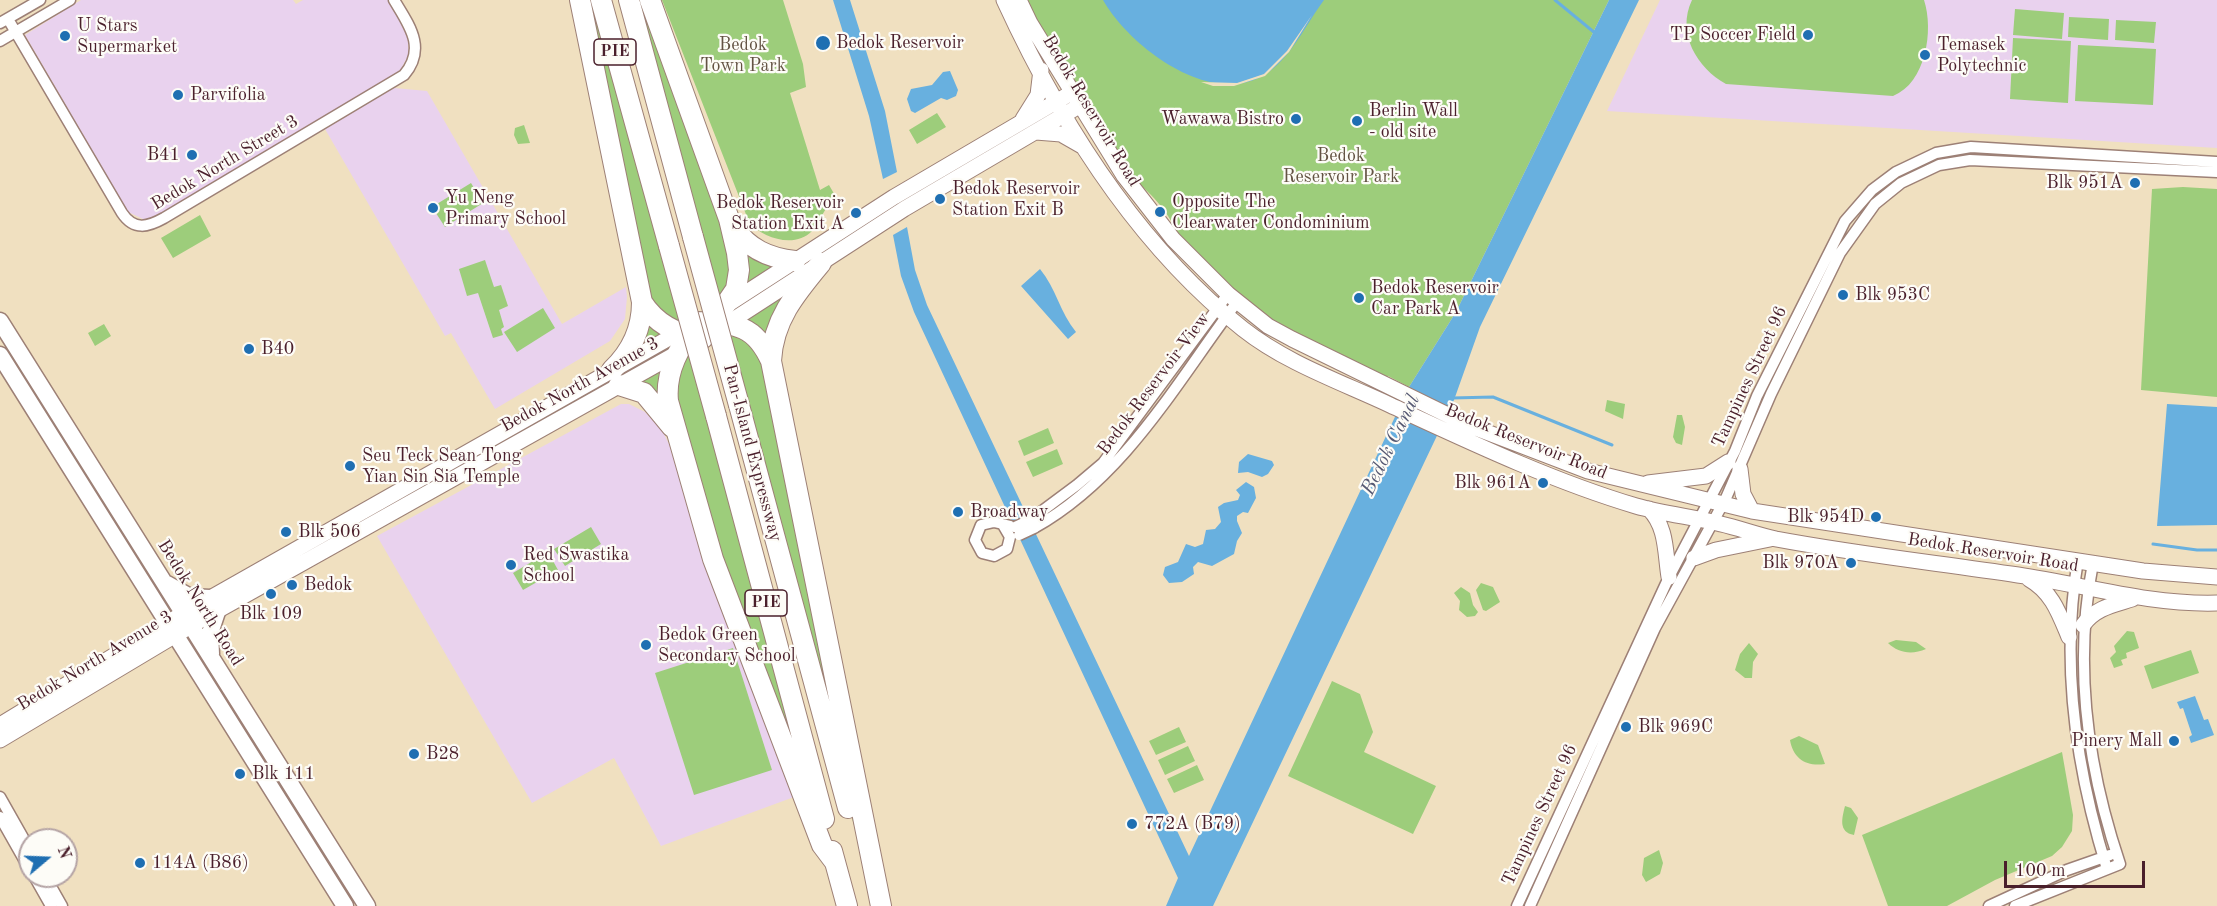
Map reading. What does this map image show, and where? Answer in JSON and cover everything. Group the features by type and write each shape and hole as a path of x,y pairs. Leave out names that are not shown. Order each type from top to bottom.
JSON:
{"highway":[{"path":"579,0 642,302 637,334 615,378 647,395 662,412 677,437"},
{"name":"Pan-Island Expressway","path":"601,0 716,416 847,906"},
{"name":"Pan-Island Expressway","path":"629,0 876,906"},
{"path":"650,0 729,219 739,270 736,289 701,329 667,389 677,437 726,598 778,726 822,845 834,861"},
{"path":"729,219 751,247 771,256 795,261"},
{"path":"821,263 781,317 772,340 771,361 881,906"},
{"path":"642,302 660,322 701,329 741,326 751,332 771,361"}],"main road":[{"name":"Bedok Reservoir Road","path":"1005,0 1041,70 1069,103 1150,211 1200,268 1232,298 1268,326 1385,384 1465,432 1541,471 1649,509 1773,538 2022,576 2135,598 2181,604 2217,603"},
{"name":"Bedok Reservoir Road","path":"1019,0 1069,103 1087,150 1112,187 1159,248 1222,311 1264,345 1378,399 1465,432 1588,471 1715,503 1752,512 2093,563 2217,577"},
{"path":"1020,124 1038,95 1041,70"},
{"name":"Bedok North Avenue 3","path":"701,329 795,261 894,197 1020,124 1069,103"},
{"name":"Bedok North Avenue 3","path":"0,725 821,263 904,209 1036,132 1069,103"},
{"path":"1036,132 1061,134 1087,150"},
{"name":"Bedok North Road","path":"0,321 367,906"},
{"name":"Bedok North Road","path":"0,355 345,906"},
{"path":"1639,484 1706,476 1734,466 1743,494 1752,512"},
{"path":"1649,509 1659,519 1662,528 1668,577"},
{"path":"1694,558 1716,550 1773,538"},
{"path":"2022,576 2043,587 2051,597 2069,637"},
{"path":"166,584 189,597 214,605 210,633 212,658"},
{"path":"2083,625 2100,610 2135,598"},
{"name":"Bedok North Avenue 3","path":"0,740 173,628"}],"street":[{"path":"4,21 40,0"},
{"path":"0,40 70,0"},
{"name":"Bedok North Street 3","path":"4,21 16,31 122,213 130,222 144,226 164,218 404,75 413,61 416,40 394,0"},
{"name":"Tampines Street 96","path":"1734,466 1757,396 1845,221 1872,189 1896,172 1936,153 1971,147 2217,162"},
{"name":"Tampines Street 96","path":"1517,906 1668,577 1715,503 1840,253 1854,229 1875,204 1901,183 1939,165 1970,160 2217,172"},
{"name":"Bedok Reservoir View","path":"1008,546 1017,531 1032,524 1103,462 1232,298"},
{"name":"Tampines Street 96","path":"1530,906 1655,628 1694,558 1705,521"},
{"path":"1003,525 1010,535 1008,546 1001,554 990,556 981,552 975,541 978,530 983,525 994,522 1003,525 1017,531"},
{"path":"2015,906 2120,864 2094,773 2085,707 2083,625 2078,560"},
{"path":"2093,563 2081,586 2069,637 2072,712 2084,782 2107,869"},
{"path":"0,797 18,829"},
{"path":"0,817 18,849"},
{"path":"1989,906 2067,870 2116,853"},
{"path":"41,888 51,906"},
{"path":"52,888 62,906"}],"shaded area":[{"path":"81,0 293,0 296,4 303,0 388,0 407,32 409,54 401,69 394,75 156,216 145,220 128,212 25,35"},
{"name":"Temasek Polytechnic","path":"1660,0 2217,0 2217,148 1607,111"},
{"name":"Yu Neng Primary School","path":"394,88 427,91 562,324 626,287 625,319 610,341 495,409 451,333 445,336 325,129"},
{"name":"Bedok Green Secondary School","path":"621,404 629,404 645,412 662,430 669,444 715,591 794,797 661,846 614,758 532,803 377,536"}],"green space":[{"path":"580,0 601,0 688,317 612,370 638,331"},
{"path":"628,0 650,0 729,220 780,259 753,289 728,283 719,300"},
{"name":"Bedok Town Park","path":"662,0 783,0 803,64 806,87 790,93 820,190 829,185 836,197 812,231 805,236 788,240 770,237 749,222"},
{"name":"Bedok Reservoir Park","path":"1023,0 1609,0 1456,312 1409,387 1388,376 1385,381 1269,322 1180,241 1165,211 1143,187 1126,173"},
{"name":"TP Soccer Field","path":"1692,0 1924,0 1928,26 1925,54 1913,80 1893,96 1726,84 1706,69 1692,48 1686,25"},
{"path":"2015,9 2064,13 2062,39 2013,35"},
{"path":"2069,17 2109,19 2108,40 2068,37"},
{"path":"2116,20 2156,22 2154,43 2115,40"},
{"path":"2013,38 2071,41 2068,103 2010,99"},
{"path":"2078,45 2156,49 2153,105 2075,101"},
{"path":"937,113 946,127 917,144 909,130"},
{"path":"524,125 530,143 518,144 514,135 515,128"},
{"path":"471,183 483,203 445,227 432,207"},
{"path":"2183,187 2217,189 2217,397 2141,390 2152,189"},
{"path":"200,215 211,236 173,258 161,238"},
{"path":"485,260 494,287 501,285 508,306 499,310 504,327 501,329 503,335 493,338 478,293 467,296 459,269"},
{"path":"820,265 772,340 876,906 721,338 730,324"},
{"path":"543,308 555,328 517,352 504,332"},
{"path":"104,324 111,336 95,346 88,333"},
{"path":"698,350 833,859 677,436 630,387"},
{"path":"1607,400 1625,404 1623,419 1605,411"},
{"path":"1677,415 1682,415 1685,427 1682,445 1676,443 1673,437"},
{"path":"1048,428 1054,443 1024,456 1018,441"},
{"path":"1057,449 1063,464 1033,477 1026,462"},
{"path":"591,527 601,544 565,566 554,549"},
{"path":"548,552 558,570 523,590 513,573"},
{"path":"1481,583 1493,587 1500,602 1486,611 1483,610 1476,590"},
{"path":"1461,587 1470,593 1473,605 1478,612 1475,616 1467,617 1459,610 1460,601 1454,593"},
{"path":"2127,631 2134,632 2139,648 2126,653 2127,658 2121,660 2123,665 2114,668 2110,658 2116,652 2114,646"},
{"path":"1896,640 1916,642 1926,649 1916,652 1901,651 1888,643"},
{"path":"1749,643 1758,654 1753,662 1752,678 1745,678 1735,670 1740,654"},
{"path":"733,648 772,770 694,795 655,673"},
{"path":"2191,650 2199,673 2152,689 2144,666"},
{"path":"1332,681 1360,694 1373,732 1364,752 1436,786 1413,834 1288,776"},
{"path":"1179,727 1186,742 1156,755 1149,741"},
{"path":"1799,736 1818,745 1825,764 1807,763 1798,757 1790,740"},
{"path":"1188,746 1195,761 1165,775 1158,760"},
{"path":"2062,752 2073,815 2072,831 2062,847 2052,856 1995,880 1947,906 1888,906 1862,835"},
{"path":"1197,765 1204,780 1174,793 1167,779"},
{"path":"1845,806 1851,808 1858,818 1854,835 1843,828"},
{"path":"1659,850 1663,863 1660,874 1646,882 1642,875 1644,858"}],"water":[{"path":"833,0 850,0 885,111 897,172 883,179 869,116"},
{"path":"1103,0 1324,0 1290,51 1273,68 1264,75 1243,83 1220,84 1196,78 1151,53 1115,18"},
{"name":"Bedok Canal","path":"1609,0 1639,0 1480,327 1454,400 1213,906 1166,906 1178,878 914,312 901,276 893,235 907,227 915,270 927,305 1189,856 1409,387 1456,312"},
{"path":"950,71 958,90 956,96 947,100 941,98 915,113 911,111 907,99 911,89 932,85 943,72"},
{"path":"1040,269 1076,332 1068,339 1021,286"},
{"path":"2167,404 2217,407 2217,525 2157,526"},
{"path":"1248,454 1272,461 1274,465 1268,474 1262,477 1248,472 1238,473 1239,462"},
{"path":"1246,482 1254,487 1256,498 1248,513 1243,512 1237,516 1242,533 1237,541 1234,554 1212,566 1198,562 1193,567 1194,574 1182,582 1169,583 1163,575 1165,567 1178,562 1186,544 1195,547 1203,544 1206,530 1215,529 1221,522 1218,507 1238,500 1240,495 1236,490"},
{"path":"2195,696 2204,720 2208,719 2214,735 2191,743 2189,737 2192,735 2183,708 2180,709 2177,702"}],"pier":[{"path":"1312,15 1289,52 1265,76 1234,86 1213,86 1201,82 1237,83 1264,74 1287,51"}],"waterway":[{"path":"1555,0 1595,33"},
{"path":"1452,398 1493,397 1612,445"},
{"path":"2153,544 2197,550 2217,550"}],"place":[{"name":"TP Soccer Field","path":"1808,35"},
{"name":"U Stars Supermarket","path":"65,36"},
{"name":"Bedok Reservoir","path":"823,43"},
{"name":"Temasek Polytechnic","path":"1925,55"},
{"name":"Parvifolia","path":"178,95"},
{"name":"Wawawa Bistro","path":"1296,119"},
{"name":"Berlin Wall - old site","path":"1357,121"},
{"name":"B41","path":"192,155"},
{"name":"Blk 951A","path":"2135,183"},
{"name":"Bedok Reservoir Station Exit B","path":"940,199"},
{"name":"Yu Neng Primary School","path":"433,208"},
{"name":"Opposite The Clearwater Condominium","path":"1160,212"},
{"name":"Bedok Reservoir Station Exit A","path":"856,213"},
{"name":"Blk 953C","path":"1843,295"},
{"name":"Bedok Reservoir Car Park A","path":"1359,298"},
{"name":"B40","path":"249,349"},
{"name":"Seu Teck Sean Tong Yian Sin Sia Temple","path":"350,466"},
{"name":"Blk 961A","path":"1543,483"},
{"name":"Broadway","path":"958,512"},
{"name":"Blk 954D","path":"1876,517"},
{"name":"Blk 506","path":"286,532"},
{"name":"Blk 970A","path":"1851,563"},
{"name":"Red Swastika School","path":"511,565"},
{"name":"Bedok","path":"292,585"},
{"name":"Blk 109","path":"271,594"},
{"name":"Bedok Green Secondary School","path":"646,645"},
{"name":"Blk 969C","path":"1626,727"},
{"name":"Pinery Mall","path":"2174,741"},
{"name":"B28","path":"414,754"},
{"name":"Blk 111","path":"240,774"},
{"name":"772A (B79)","path":"1132,824"},
{"name":"114A (B86)","path":"140,863"}]}
